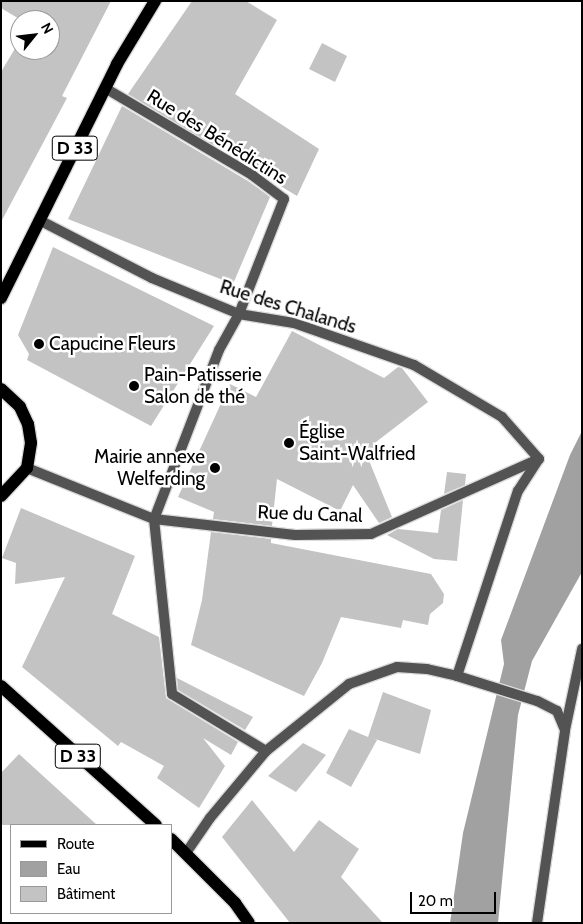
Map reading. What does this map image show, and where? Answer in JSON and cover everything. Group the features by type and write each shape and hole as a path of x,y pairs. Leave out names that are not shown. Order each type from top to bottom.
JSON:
{"main road":[{"name":"D 33","path":"1,298 105,88 155,1"},
{"path":"1,389 20,407 28,424 31,443 27,468 1,496"},
{"name":"D 33","path":"1,686 155,824"},
{"path":"172,840 235,903 249,923"}],"street":[{"name":"Rue des Bénédictins","path":"105,88 252,176 284,199 239,314"},
{"name":"Rue des Chalands","path":"40,220 152,278 239,314 294,323 414,365 502,417 539,459"},
{"path":"239,314 219,350 154,519 172,694 266,751"},
{"path":"457,676 518,491 539,459"},
{"name":"Rue du Canal","path":"27,468 154,519 294,535 371,534 539,459"},
{"path":"537,923 565,730 582,649"},
{"path":"186,853 210,818 266,751 349,684 397,667 427,669 457,676 537,701 557,712 565,730"}],"water":[{"path":"582,431 582,572 532,661 518,715 498,923 450,923 463,833 504,664 501,640 570,455"}],"building":[{"path":"1,1 111,1 62,96 67,98 1,222 1,72 10,57 10,60 60,60 60,10 10,10 10,13 1,8"},
{"path":"192,1 246,1 277,20 235,94 319,149 297,196 128,94"},
{"path":"322,43 347,56 335,82 309,69"},
{"path":"122,106 248,181 270,197 233,284 68,219"},
{"path":"53,247 214,326 151,426 27,360 29,354 18,335"},
{"path":"292,331 384,378 398,367 402,368 428,402 376,442 368,458 392,517 379,523 353,485 340,511 277,479 272,526 213,519 214,512 178,497 230,384 256,397"},
{"path":"447,472 466,474 465,485 444,494"},
{"path":"463,500 457,561 434,559 387,535 398,529 438,533 441,510"},
{"path":"21,508 135,556 112,614 159,637 166,698 238,742 231,755 203,738 225,766 199,808 157,778 164,766 121,742 118,746 22,667 65,577 15,584 16,563 2,558"},
{"path":"211,532 271,539 271,543 431,574 444,594 443,603 430,614 428,625 403,620 401,628 341,617 322,663 304,696 191,645 202,600"},
{"path":"177,678 253,717 245,730 178,690"},
{"path":"383,692 431,710 420,754 372,738 377,740 351,787 326,773 349,729 368,737"},
{"path":"303,743 326,755 296,792 268,776"},
{"path":"19,754 96,824 1,825 1,773"},
{"path":"252,800 294,852 319,820 359,849 341,877 383,923 290,923 222,837"}],"place":[{"name":"Capucine Fleurs","path":"39,344"},
{"name":"Pain-Patisserie Salon de thé","path":"134,386"},
{"name":"Église Saint-Walfried","path":"289,443"},
{"name":"Mairie annexe Welferding","path":"215,468"}]}
